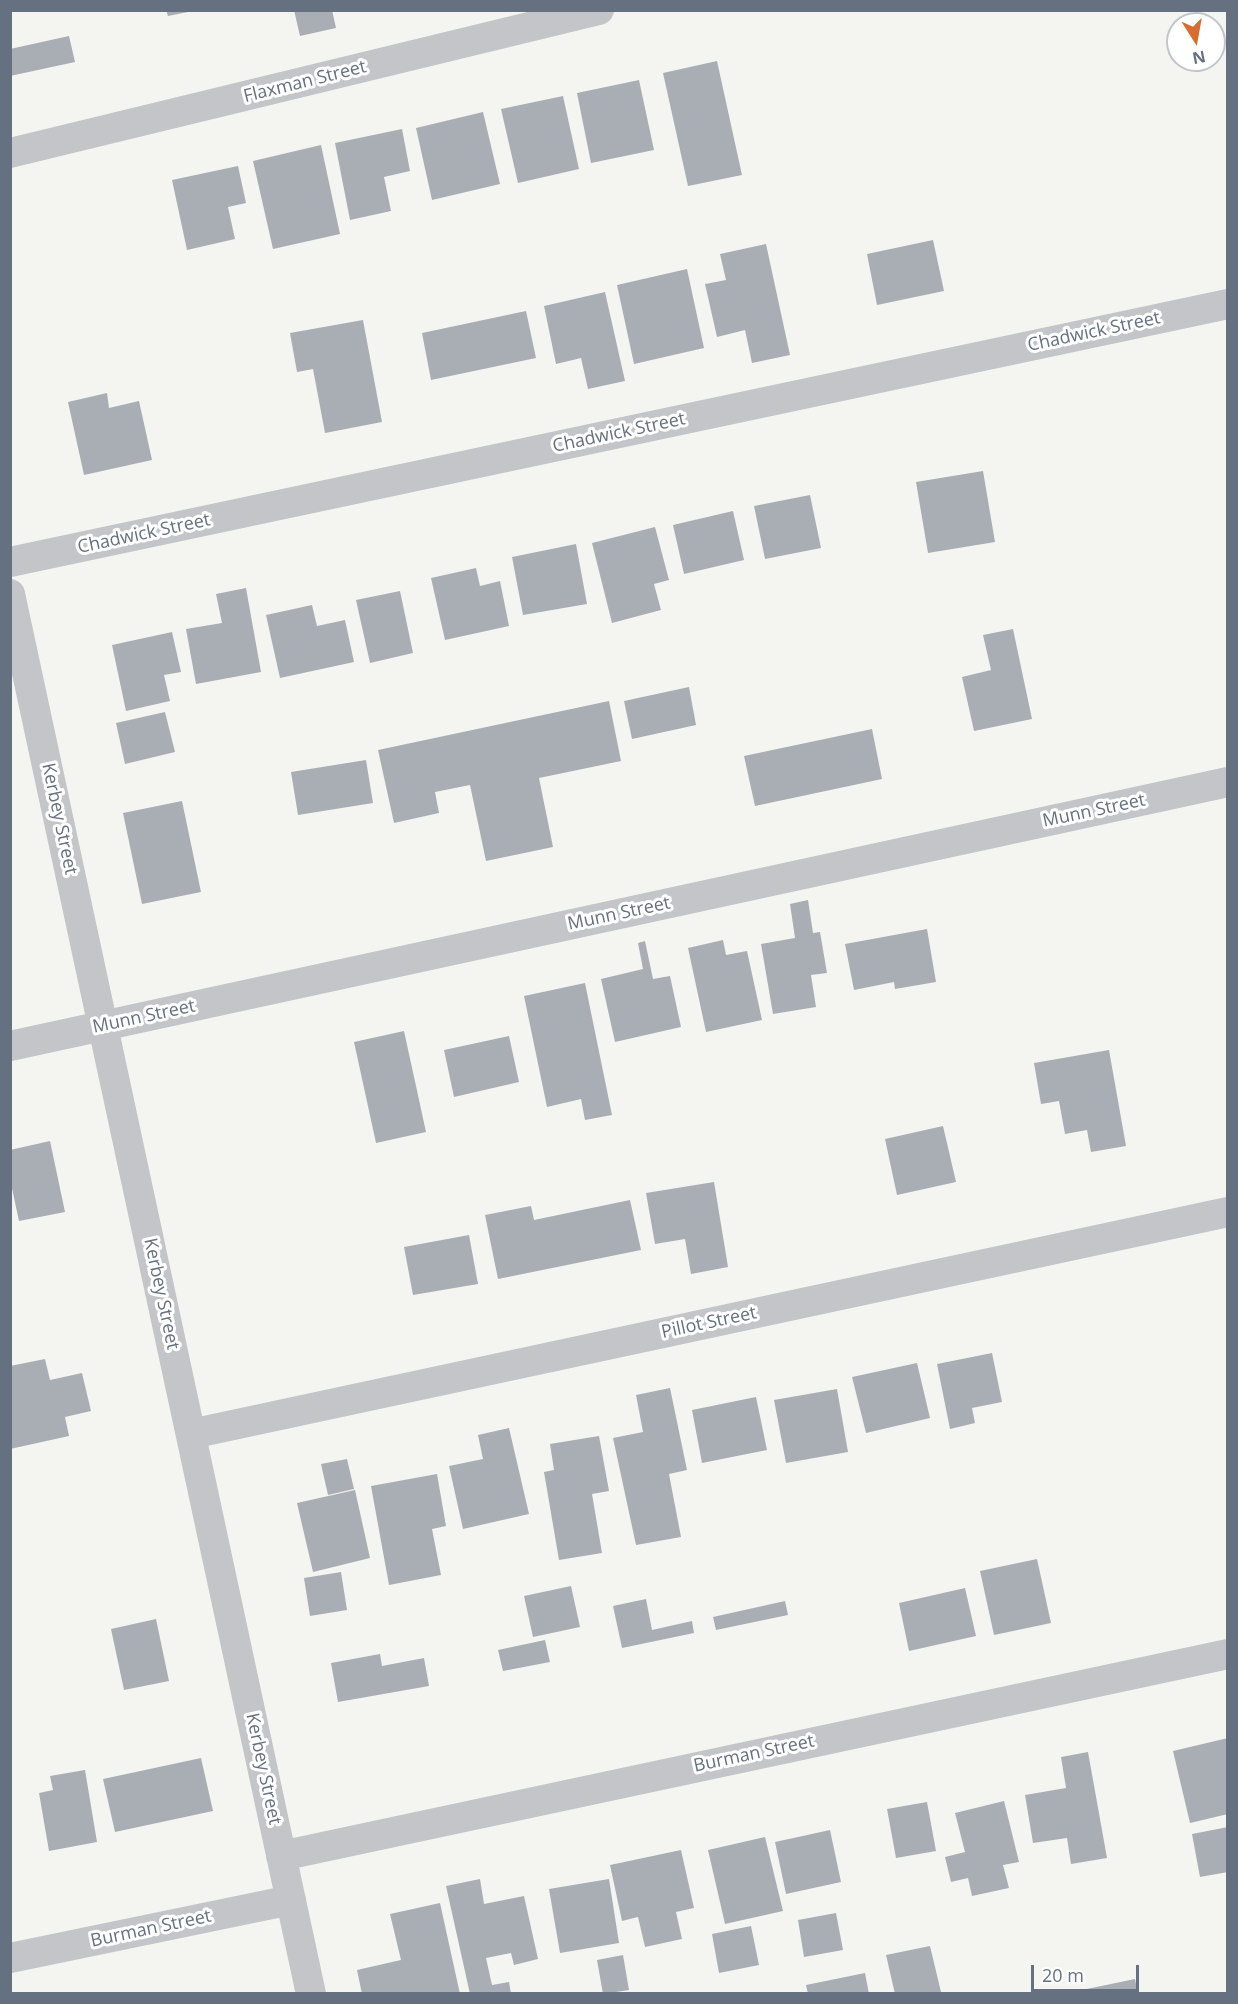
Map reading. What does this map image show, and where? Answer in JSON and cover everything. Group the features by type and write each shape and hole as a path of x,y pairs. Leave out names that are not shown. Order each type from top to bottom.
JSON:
{"street":[{"name":"Flaxman Street","path":"10,153 599,10"},
{"name":"Chadwick Street","path":"10,562 1227,304"},
{"name":"Kerbey Street","path":"10,594 311,1994"},
{"name":"Munn Street","path":"10,1046 1227,782"},
{"name":"Pillot Street","path":"191,1434 1227,1212"},
{"name":"Burman Street","path":"281,1856 1227,1653"},
{"name":"Burman Street","path":"10,1958 291,1900"}],"building":[{"path":"166,10 188,10 188,12 168,16"},
{"path":"294,10 332,10 336,28 300,36"},
{"path":"69,36 75,62 10,76 10,49"},
{"path":"717,61 742,175 688,186 663,73"},
{"path":"639,80 654,150 591,163 577,93"},
{"path":"563,96 579,169 518,183 501,109"},
{"path":"483,112 500,184 432,200 416,128"},
{"path":"402,129 410,171 384,177 391,211 350,220 335,143"},
{"path":"321,145 340,234 273,249 253,161"},
{"path":"238,166 246,203 228,207 235,239 187,250 172,180"},
{"path":"933,240 944,291 877,305 867,254"},
{"path":"766,244 790,355 752,363 745,330 717,337 705,284 726,280 720,254"},
{"path":"687,269 704,348 634,364 617,285"},
{"path":"605,292 625,381 588,389 581,358 556,364 544,306"},
{"path":"526,311 536,358 431,380 422,333"},
{"path":"363,320 382,422 325,433 313,369 297,372 290,333"},
{"path":"107,393 109,408 139,401 152,460 84,475 68,402"},
{"path":"983,471 995,542 928,553 916,482"},
{"path":"810,495 821,548 765,559 754,506"},
{"path":"733,511 744,560 684,574 673,525"},
{"path":"655,527 669,580 654,584 661,610 612,623 592,543"},
{"path":"576,544 587,604 523,615 512,557"},
{"path":"476,568 480,586 500,581 509,626 445,640 431,578"},
{"path":"246,588 261,672 196,684 186,629 222,623 216,594"},
{"path":"400,591 413,653 370,663 356,600"},
{"path":"312,605 317,626 345,620 354,662 280,678 266,615"},
{"path":"1013,629 1032,719 974,731 962,677 991,670 983,635"},
{"path":"172,632 181,672 164,675 170,701 126,711 112,645"},
{"path":"689,687 696,725 632,739 624,701"},
{"path":"609,701 621,761 539,778 553,847 486,861 470,785 435,792 439,813 394,823 378,750"},
{"path":"165,712 175,752 125,764 116,723"},
{"path":"872,729 882,779 755,806 744,756"},
{"path":"366,760 373,803 298,815 291,772"},
{"path":"182,801 201,892 142,904 123,813"},
{"path":"808,900 813,933 820,932 827,973 811,975 816,1007 773,1014 761,944 795,938 790,904"},
{"path":"927,929 936,982 895,989 894,982 854,990 845,944"},
{"path":"723,940 726,955 747,951 762,1020 706,1032 688,948"},
{"path":"645,941 653,979 670,976 681,1027 615,1042 601,979 643,969 638,943"},
{"path":"585,983 612,1115 585,1120 581,1099 547,1107 524,996"},
{"path":"404,1031 426,1132 376,1143 354,1042"},
{"path":"509,1036 519,1082 454,1097 444,1050"},
{"path":"1109,1050 1126,1146 1091,1152 1087,1130 1065,1134 1059,1101 1041,1104 1034,1063"},
{"path":"943,1126 956,1182 897,1195 885,1139"},
{"path":"50,1141 65,1212 19,1221 10,1179 10,1150"},
{"path":"714,1182 728,1267 691,1274 685,1239 655,1244 646,1193"},
{"path":"630,1200 641,1250 498,1279 485,1215 531,1206 534,1220"},
{"path":"469,1235 478,1284 413,1295 404,1247"},
{"path":"992,1353 1002,1402 972,1408 975,1423 950,1429 937,1364"},
{"path":"45,1359 50,1380 82,1373 91,1411 65,1417 69,1436 10,1449 10,1366"},
{"path":"917,1363 930,1418 866,1433 852,1377"},
{"path":"670,1388 687,1470 669,1474 681,1537 636,1545 613,1438 643,1432 636,1395"},
{"path":"837,1389 848,1452 786,1463 774,1400"},
{"path":"756,1397 767,1450 702,1463 692,1410"},
{"path":"509,1428 529,1514 463,1529 449,1466 483,1459 478,1435"},
{"path":"599,1436 609,1491 592,1494 602,1553 559,1560 544,1472 554,1470 550,1444"},
{"path":"347,1459 354,1489 328,1495 321,1464"},
{"path":"437,1474 446,1526 432,1529 441,1575 389,1585 371,1486"},
{"path":"355,1490 370,1558 313,1572 297,1503"},
{"path":"1037,1559 1051,1623 994,1635 980,1571"},
{"path":"341,1572 347,1610 310,1616 304,1578"},
{"path":"571,1586 580,1627 533,1637 524,1596"},
{"path":"965,1588 976,1636 909,1651 899,1603"},
{"path":"646,1599 652,1630 692,1621 694,1633 622,1648 613,1606"},
{"path":"785,1601 788,1615 716,1630 713,1617"},
{"path":"156,1619 169,1681 124,1690 111,1629"},
{"path":"545,1640 550,1662 503,1671 498,1650"},
{"path":"380,1654 382,1666 424,1658 429,1686 338,1702 331,1663"},
{"path":"1228,1738 1228,1814 1190,1823 1173,1751"},
{"path":"1088,1752 1107,1858 1071,1864 1067,1838 1033,1843 1025,1795 1066,1788 1061,1757"},
{"path":"201,1758 213,1811 115,1832 103,1779"},
{"path":"85,1770 97,1842 49,1851 39,1793 53,1790 50,1776"},
{"path":"1004,1801 1019,1862 1003,1865 1009,1888 972,1896 968,1878 951,1882 945,1857 965,1852 955,1813"},
{"path":"927,1802 936,1851 896,1858 887,1809"},
{"path":"1228,1827 1228,1872 1200,1877 1192,1834"},
{"path":"830,1830 841,1882 786,1894 775,1842"},
{"path":"765,1837 783,1911 725,1924 708,1850"},
{"path":"681,1850 694,1908 676,1912 682,1939 645,1947 638,1917 622,1921 610,1865"},
{"path":"480,1879 484,1904 524,1896 538,1959 514,1965 511,1953 486,1958 492,1985 509,1982 511,1994 470,1994 446,1886"},
{"path":"609,1879 619,1943 560,1953 549,1889"},
{"path":"440,1903 460,1994 362,1994 357,1970 401,1960 390,1914"},
{"path":"836,1913 843,1950 804,1957 798,1920"},
{"path":"751,1926 759,1965 719,1973 712,1934"},
{"path":"930,1946 941,1992 895,1994 886,1955"},
{"path":"623,1955 629,1990 603,1994 597,1960"},
{"path":"865,1973 869,1994 808,1994 806,1985"},
{"path":"1135,1979 1138,1994 1077,1994 1077,1991"}]}
